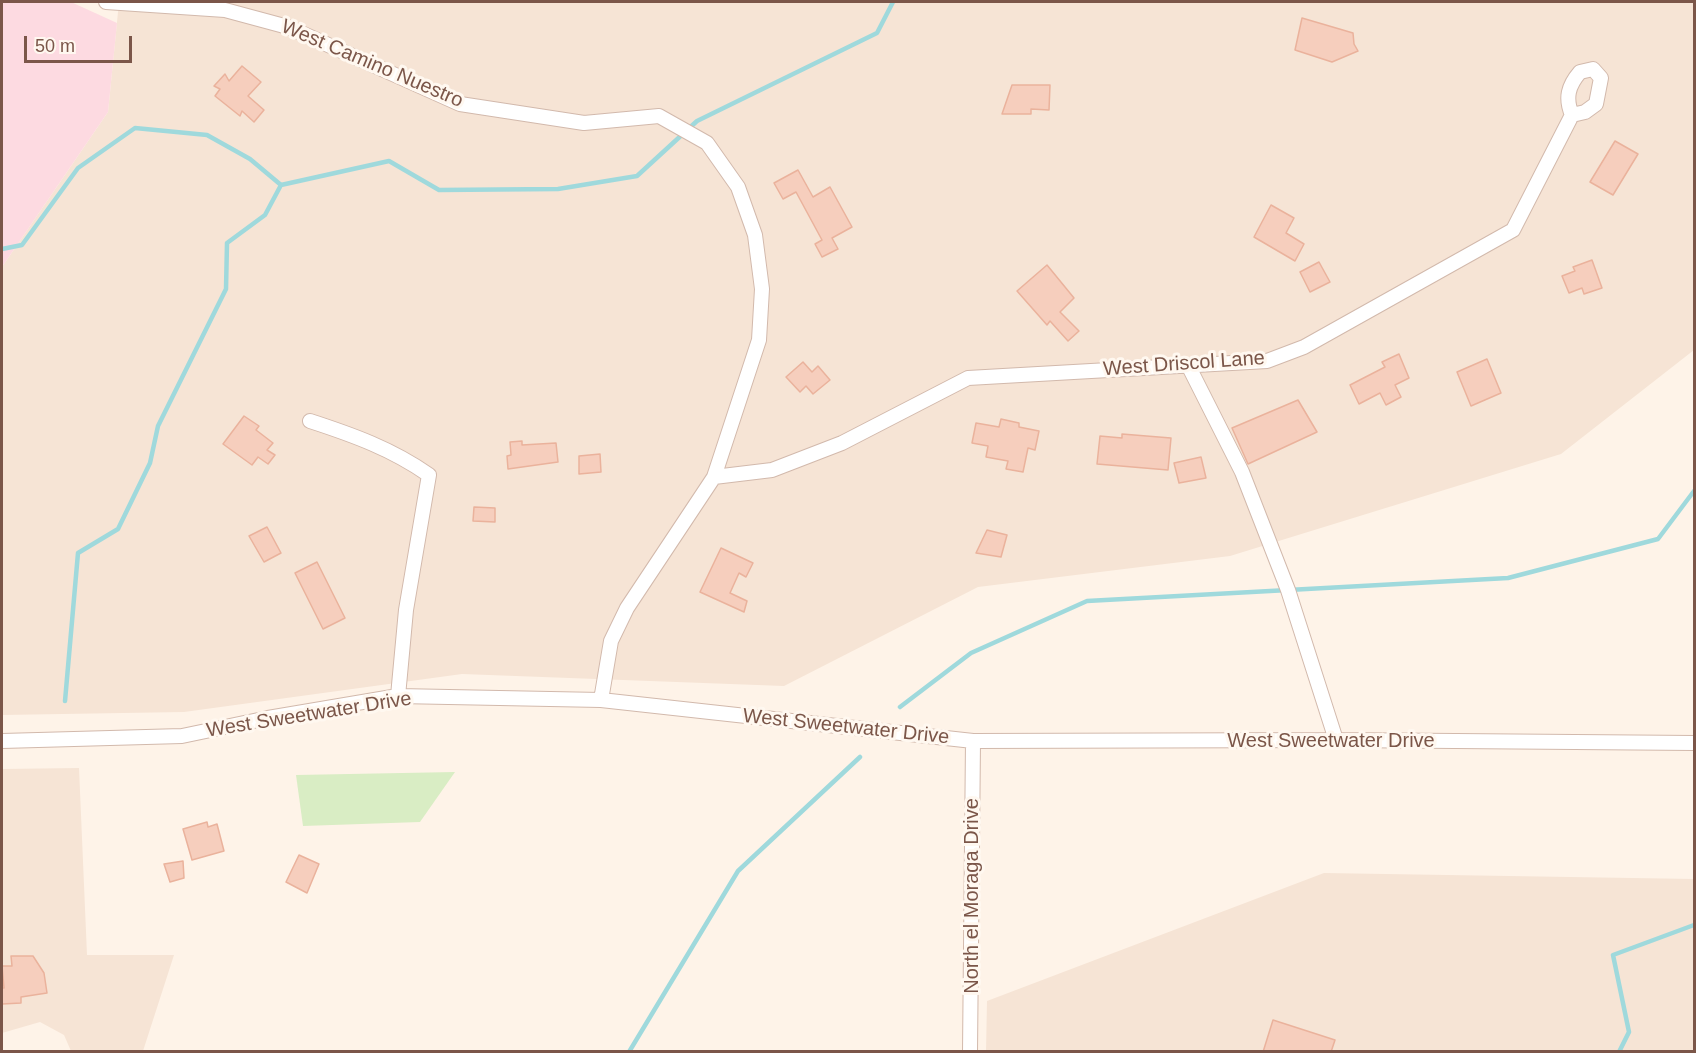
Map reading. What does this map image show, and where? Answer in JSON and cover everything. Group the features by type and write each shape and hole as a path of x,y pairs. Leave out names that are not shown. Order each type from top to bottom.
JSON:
{"street":[{"name":"West Camino Nuestro","path":"106,2 225,10 288,27 460,104 584,123 659,116 707,143 738,187 755,235 762,289 759,340 714,477 627,608 611,641 601,700"},
{"name":"West Driscol Lane","path":"714,477 772,470 822,451 968,378 1267,361 1304,347 1513,230 1572,115"},
{"path":"1188,365 1242,471 1288,590 1336,740"},
{"path":"310,421 368,440 408,460 429,475 406,610 398,696"},
{"name":"West Sweetwater Drive","path":"2,741 182,736 268,718 398,696 601,700 973,741 1336,740 1695,743"},
{"name":"North el Moraga Drive","path":"970,1052 973,741"}],"shaded area":[{"path":"2,2 71,2 117,23 108,112 2,267"},
{"path":"119,2 1694,2 1694,350 1561,454 1230,556 978,587 784,686 462,674 184,712 2,715 2,267 108,112"},
{"path":"79,768 87,955 174,955 143,1051 71,1051 64,1035 40,1022 2,1033 2,769"},
{"path":"1324,873 1694,879 1694,1051 986,1052 987,1001"}],"green space":[{"path":"455,772 420,822 303,826 296,775"}],"building":[{"path":"1302,18 1353,33 1354,44 1358,51 1332,62 1295,50"},
{"path":"242,66 261,82 248,96 264,110 254,122 242,111 240,116 215,96 220,89 214,86 225,74 229,81"},
{"path":"1012,85 1050,85 1049,110 1031,109 1031,114 1002,114"},
{"path":"1615,141 1638,154 1613,195 1590,182"},
{"path":"798,170 813,197 830,187 852,227 832,238 838,249 822,257 815,244 822,240 796,192 783,199 774,183"},
{"path":"1271,205 1294,218 1286,233 1304,244 1295,261 1254,237"},
{"path":"1592,260 1602,288 1584,294 1582,288 1569,293 1562,276 1575,271 1573,267"},
{"path":"1319,262 1330,282 1310,292 1300,272"},
{"path":"1047,265 1074,298 1060,312 1079,331 1068,341 1050,321 1047,325 1017,291"},
{"path":"1399,354 1409,378 1395,385 1401,397 1386,405 1380,393 1359,404 1350,385 1385,367 1382,362"},
{"path":"1487,359 1501,393 1471,406 1457,372"},
{"path":"803,362 812,372 818,366 830,380 813,394 806,386 800,392 786,377"},
{"path":"1298,400 1317,432 1248,464 1232,428"},
{"path":"244,416 259,426 256,430 273,443 267,450 275,455 268,464 258,457 252,465 223,444"},
{"path":"1001,419 1019,423 1019,427 1039,431 1035,450 1028,448 1023,472 1006,469 1008,461 986,457 988,446 972,443 976,423 999,427"},
{"path":"1122,434 1171,438 1168,470 1097,464 1100,436 1122,438"},
{"path":"522,441 522,445 556,443 558,462 508,469 507,456 511,455 510,442"},
{"path":"600,454 601,472 579,474 579,456"},
{"path":"1201,457 1206,478 1179,483 1174,463"},
{"path":"474,507 495,508 495,522 473,521"},
{"path":"267,527 281,553 264,562 249,536"},
{"path":"987,530 1007,535 1001,557 976,553"},
{"path":"721,548 753,563 746,577 739,573 730,593 747,601 744,612 700,592"},
{"path":"317,562 345,618 323,629 295,573"},
{"path":"207,822 208,827 217,824 224,851 192,860 183,829"},
{"path":"299,855 319,864 307,893 286,882"},
{"path":"183,861 184,878 170,882 164,864"},
{"path":"11,956 33,956 44,973 47,993 21,997 21,1003 2,1004 2,988 4,988 2,966 12,966"},
{"path":"1273,1020 1335,1040 1331,1052 1263,1052"}],"waterway":[{"path":"65,701 78,553 118,529 150,463 158,426 226,289 227,243 265,215 281,185 389,161 439,190 558,189 637,176 697,121 877,33 893,2"},
{"path":"2,249 22,245 78,168 135,128 207,135 250,159 281,185"},
{"path":"900,707 971,653 1087,601 1508,578 1658,539 1694,491"},
{"path":"629,1052 738,871 860,757"},
{"path":"1619,1052 1629,1032 1613,955 1694,925"}]}
